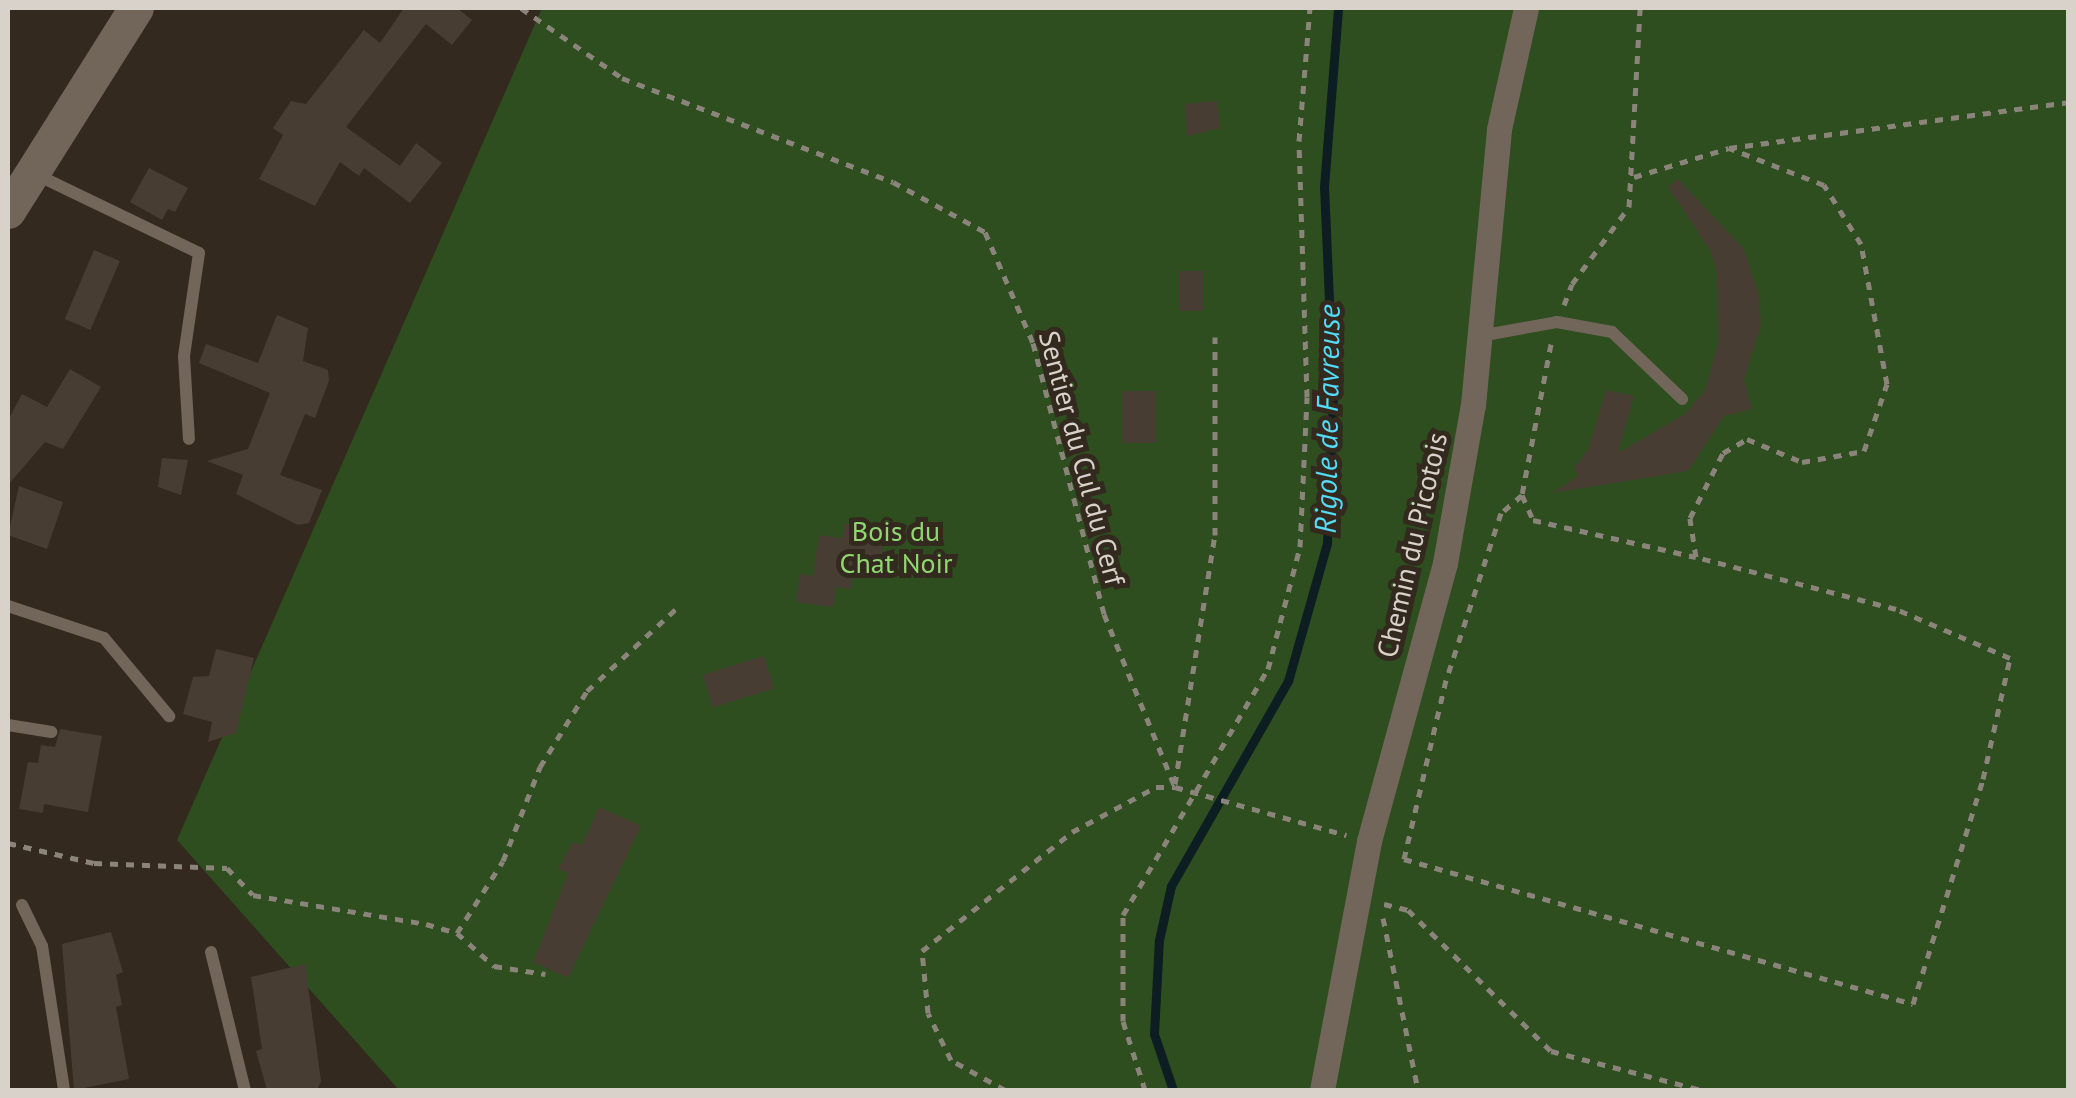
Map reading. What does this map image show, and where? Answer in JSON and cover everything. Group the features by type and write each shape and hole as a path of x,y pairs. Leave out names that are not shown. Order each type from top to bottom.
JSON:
{"main road":[{"path":"8,212 30,171 136,8"}],"street":[{"name":"Chemin du Picotois","path":"1322,1090 1368,840 1445,562 1480,336 1500,129 1526,8"}],"lane":[{"path":"30,171 199,253 184,356 189,439"},
{"path":"1480,336 1557,322 1612,332 1682,399"},
{"path":"8,606 104,638 169,716"},
{"path":"8,725 51,732"},
{"path":"22,905 42,946 64,1090"},
{"path":"211,952 245,1090"}],"path":[{"name":"Sentier du Cul du Cerf","path":"521,8 622,78 892,182 985,232 1033,343 1104,614 1175,787"},
{"path":"1145,1090 1123,1021 1123,916 1192,793 1268,670 1300,547 1306,397 1299,140 1310,8"},
{"path":"1522,495 1501,513 1470,606 1404,859 1913,1004 1983,779 2010,658 1896,609 1696,556 1533,520 1522,495 1557,322 1572,284 1629,207 1634,177 1640,8"},
{"path":"1634,177 1729,148 2068,102"},
{"path":"1696,556 1690,518 1722,454 1747,439 1802,462 1864,451 1888,384 1861,244 1824,185 1729,148"},
{"path":"1175,787 1215,535 1214,337"},
{"path":"457,933 503,861 540,766 587,691 678,608"},
{"path":"1005,1090 951,1060 928,1013 922,951 1072,832 1156,787 1175,787 1368,840"},
{"path":"8,843 94,863 227,868 253,895 308,900 457,933 494,966 545,974"},
{"path":"1418,1090 1389,928 1372,901 1408,910 1551,1051 1702,1090"}],"green space":[{"name":"Bois du Chat Noir","path":"542,8 2068,8 2068,1090 399,1090 177,840"}],"building":[{"path":"404,8 457,8 472,20 452,45 426,24 346,127 400,166 416,143 442,163 410,203 364,168 359,176 340,162 315,206 259,179 283,135 273,128 291,101 306,104 364,30 380,43"},
{"path":"1217,101 1220,128 1187,136 1185,104"},
{"path":"149,168 188,188 175,212 168,209 162,220 130,202"},
{"path":"1678,179 1744,249 1759,296 1761,325 1744,380 1752,409 1724,416 1688,471 1552,493 1578,476 1574,468 1588,450 1606,390 1634,396 1618,453 1685,414 1705,390 1718,343 1717,273 1711,252 1668,187"},
{"path":"94,250 120,261 90,330 65,319"},
{"path":"1179,271 1203,271 1203,311 1179,311"},
{"path":"277,315 308,328 303,361 328,370 329,381 315,418 305,414 280,475 322,490 309,523 298,525 236,494 243,475 207,461 248,449 270,393 199,363 206,344 258,363"},
{"path":"70,369 101,387 63,449 45,442 8,485 8,420 22,394 47,407"},
{"path":"1122,391 1156,391 1156,443 1122,443"},
{"path":"162,458 188,460 181,495 158,487"},
{"path":"19,486 63,502 47,549 8,535"},
{"path":"844,524 885,529 882,558 855,554 851,589 836,587 833,607 796,602 800,574 813,576 819,535 842,538"},
{"path":"216,649 254,658 236,733 208,742 212,722 183,714 193,677 209,676"},
{"path":"764,656 774,689 713,707 703,675"},
{"path":"60,729 102,736 88,812 44,804 43,813 19,809 28,762 38,763 41,745 55,747"},
{"path":"599,807 641,826 568,978 533,962 568,873 558,869 573,842 582,845"},
{"path":"111,932 123,972 116,975 122,1005 116,1007 129,1079 74,1090 62,944"},
{"path":"305,964 321,1081 317,1090 267,1090 256,1051 262,1049 251,977"}],"waterway":[{"name":"Rigole de Favreuse","path":"1173,1090 1154,1034 1159,940 1171,886 1288,681 1327,543 1333,392 1324,187 1338,8"}]}
